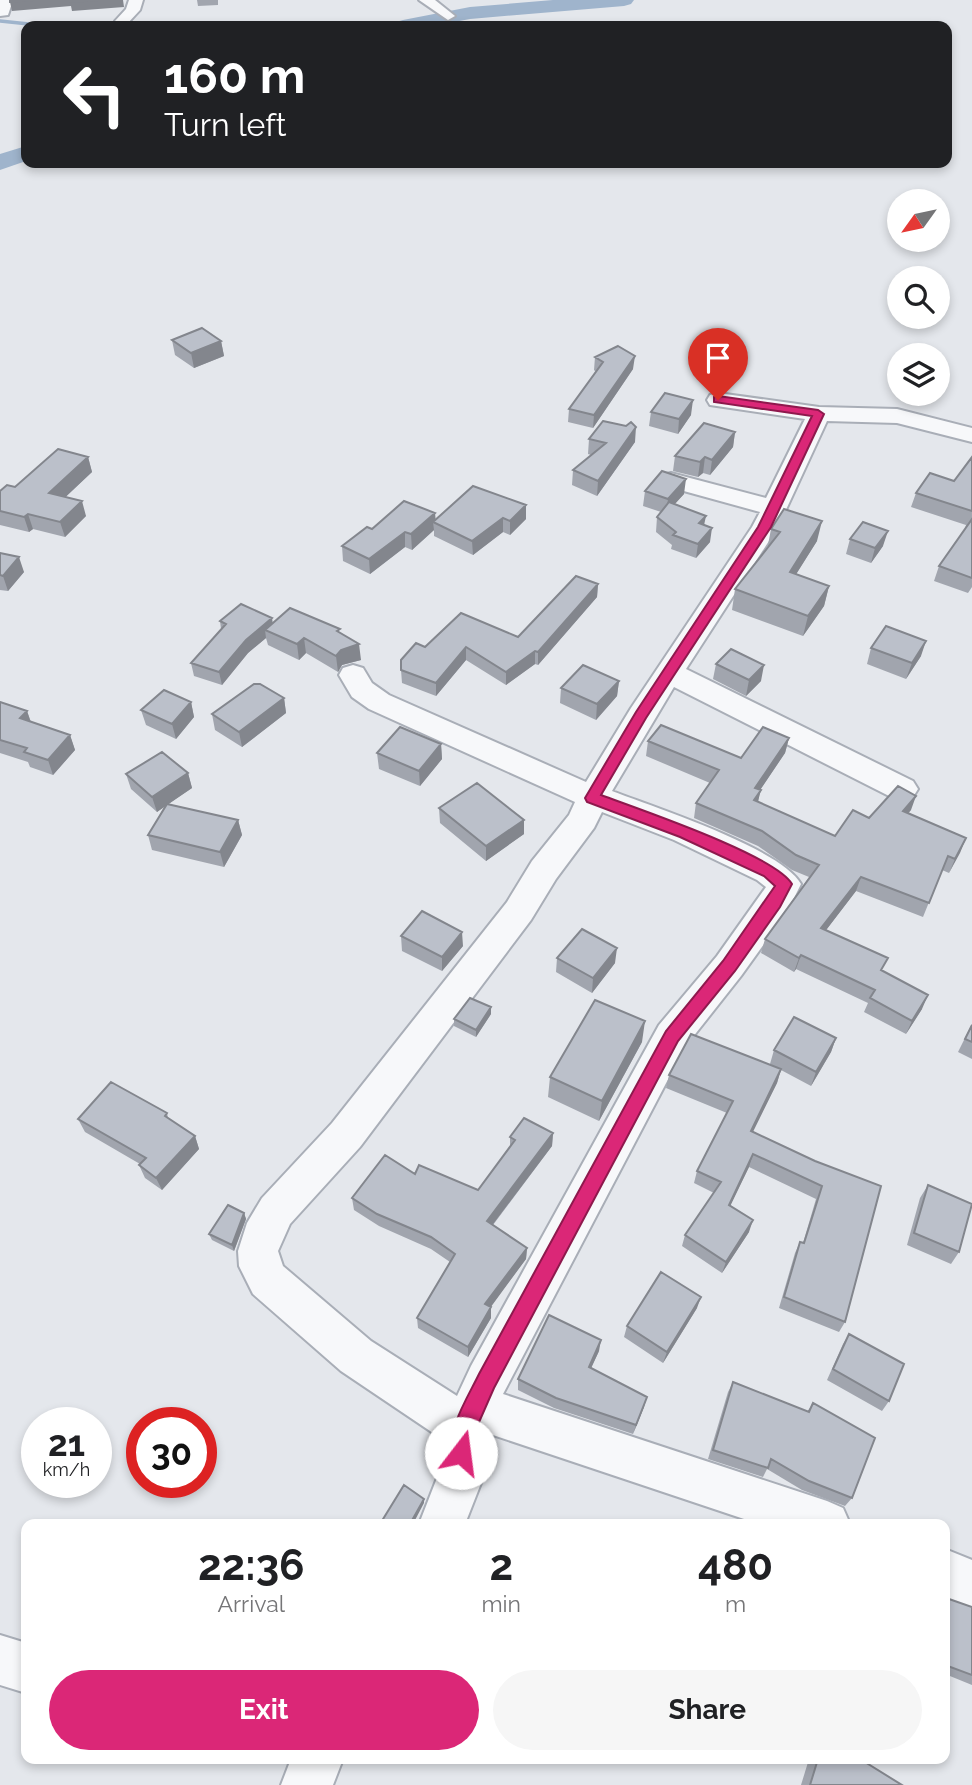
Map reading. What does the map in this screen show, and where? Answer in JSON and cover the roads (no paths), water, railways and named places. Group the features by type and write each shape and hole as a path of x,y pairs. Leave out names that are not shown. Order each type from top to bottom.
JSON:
{"street":[{"path":"122,21 133,10 136,0"},
{"path":"426,0 448,16"},
{"path":"718,400 818,414 897,416 972,435"},
{"path":"810,1519 470,1418 356,1356 268,1280 260,1266 258,1251 261,1237 276,1212 346,1135 519,911 544,870 583,820 592,798 669,672 765,527 818,414"},
{"path":"671,480 774,508"},
{"path":"669,672 902,789"},
{"path":"353,675 362,690 379,702 592,798 697,838 769,871 784,884 775,903 729,966 672,1036 486,1381 470,1418 460,1478 444,1519"},
{"path":"950,1575 972,1584"},
{"path":"0,1660 21,1666"},
{"path":"307,1785 315,1764"}],"waterway":[{"path":"429,21 470,13 624,0"},
{"path":"0,21 21,23"},
{"path":"0,163 21,155"}]}
